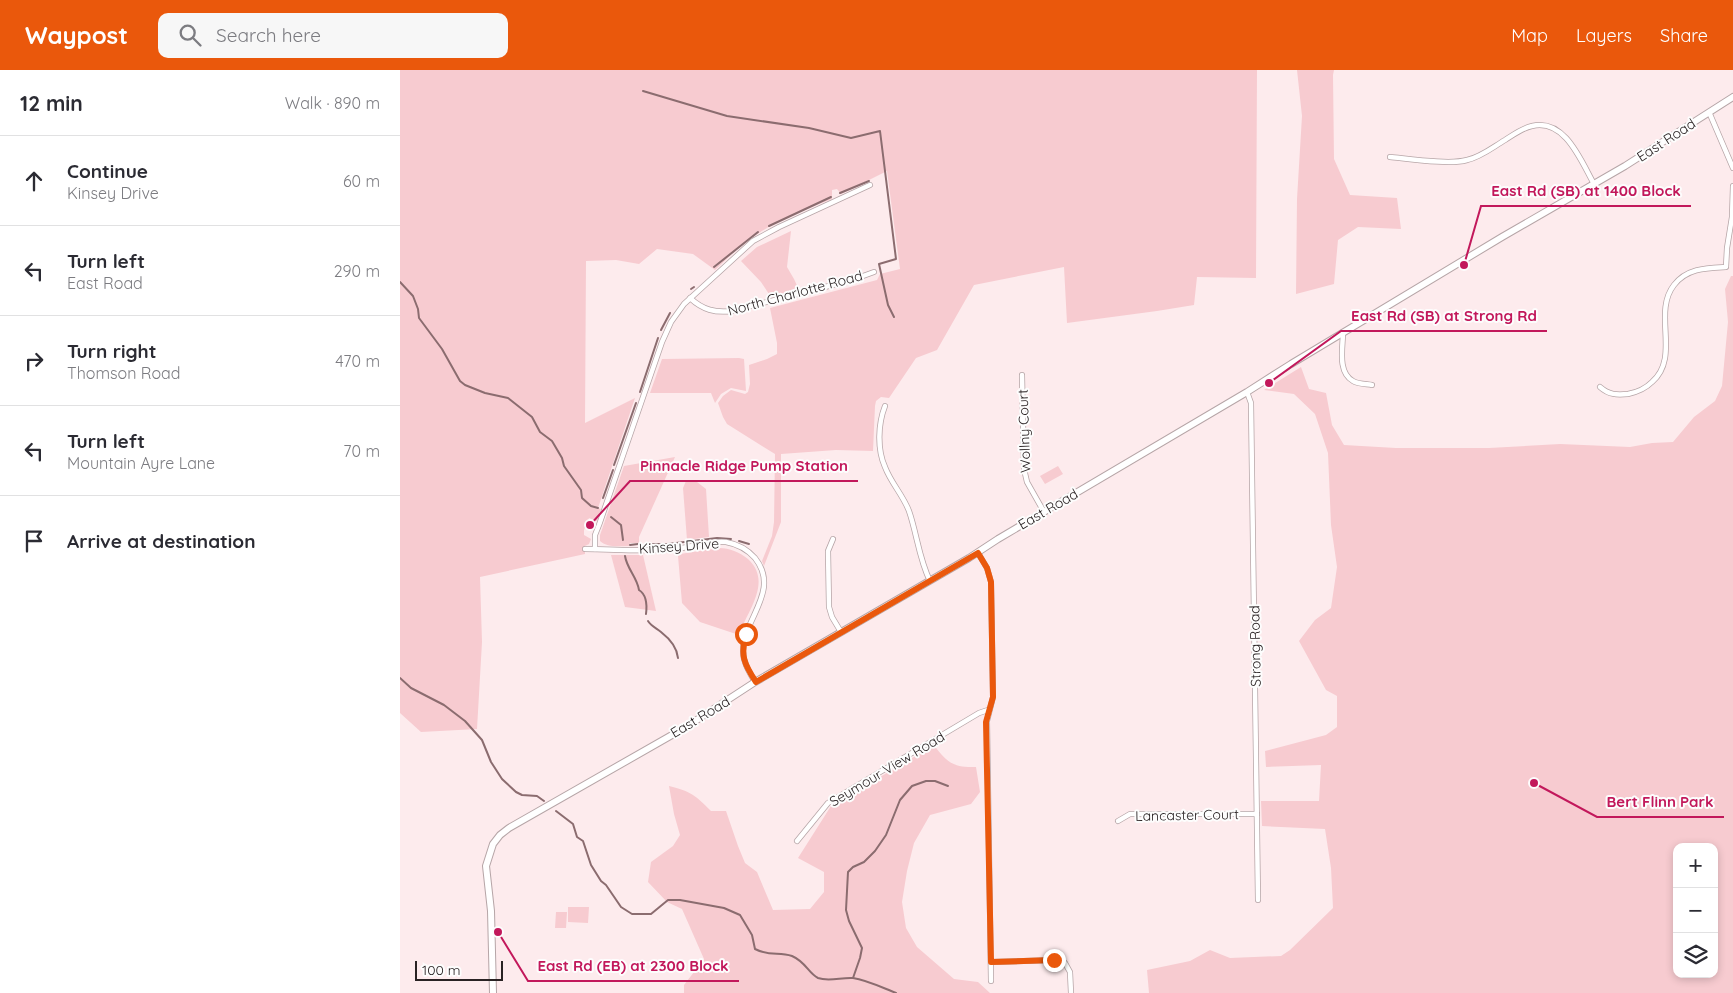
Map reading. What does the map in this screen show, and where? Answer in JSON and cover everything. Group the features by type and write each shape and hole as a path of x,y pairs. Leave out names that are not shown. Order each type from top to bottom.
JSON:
{"main road":[{"name":"East Road","path":"493,993 491,911 486,866 490,849 500,835 512,826 686,727 756,682 978,553 998,538 1247,392 1343,332 1594,184 1733,97"}],"street":[{"path":"1709,112 1733,168"},
{"path":"1390,157 1449,162 1465,161 1524,128 1543,125 1553,127 1564,135 1594,184"},
{"path":"595,549 595,535 662,342 674,318 690,298 752,241 870,185"},
{"path":"1600,387 1608,393 1624,394 1641,390 1653,382 1661,372 1665,358 1665,305 1672,287 1680,278 1694,270 1726,267 1732,218 1733,186"},
{"name":"North Charlotte Road","path":"690,298 706,309 718,312 732,311 852,280 874,272"},
{"path":"1343,332 1343,368 1347,376 1354,381 1372,386"},
{"name":"Wollny Court","path":"1022,375 1024,469 1026,482 1044,512"},
{"name":"Strong Road","path":"1247,392 1252,412 1258,900"},
{"path":"885,406 880,418 882,460 906,503 924,570 930,581"},
{"path":"833,539 828,551 829,607 832,617 841,632"},
{"name":"Kinsey Drive","path":"586,549 670,550 720,542 738,546 749,552 761,568 764,583 760,603 743,645 745,664 756,682"},
{"path":"978,553 987,568 991,582 993,697 986,722 991,981"},
{"name":"Seymour View Road","path":"797,841 828,803 979,713 988,710"},
{"name":"Lancaster Court","path":"1118,821 1130,814 1257,814"},
{"path":"991,962 1054,960 1065,963 1070,972 1070,993"}],"shaded area":[{"path":"400,70 1257,70 1256,278 1197,277 1194,305 1067,323 1064,267 974,285 937,350 916,358 889,398 881,397 876,401 873,451 836,450 781,454 781,522 764,566 762,561 772,536 774,522 775,454 727,424 718,403 731,390 745,394 748,392 750,384 749,365 777,354 777,343 770,308 877,280 880,274 900,269 887,171 841,194 837,189 832,190 832,199 795,214 753,237 715,270 693,254 657,249 639,264 616,260 586,261 585,423 635,398 598,508 601,509 597,521 589,518 584,530 584,535 591,539 589,544 585,546 585,554 480,577 482,642 477,729 421,732 400,713"},
{"path":"1297,70 1334,70 1334,159 1350,195 1397,198 1401,229 1358,227 1338,240 1334,284 1296,294 1297,199 1302,116"},
{"path":"791,231 787,267 799,290 771,297 761,282 741,261 757,247"},
{"path":"1731,276 1733,276 1733,993 1149,993 1147,970 1190,961 1210,950 1230,958 1281,956 1290,950 1333,908 1331,868 1325,829 1262,826 1261,801 1319,801 1321,765 1266,767 1265,751 1326,735 1337,727 1337,696 1326,690 1299,641 1315,620 1331,608 1337,567 1331,525 1328,453 1315,414 1294,394 1264,390 1301,367 1309,389 1326,393 1332,425 1344,445 1396,448 1489,448 1560,444 1630,447 1673,442 1694,417 1715,401 1722,386 1728,322 1725,289"},
{"path":"662,359 744,359 746,391 731,388 721,394 715,403 711,393 650,393"},
{"path":"675,457 639,537 639,543 630,543 629,546 613,546 606,545 600,541 600,535 624,466"},
{"path":"1058,466 1063,474 1045,484 1040,476"},
{"path":"686,481 697,482 706,489 709,537 687,540 683,488"},
{"path":"719,548 734,551 748,559 755,568 758,577 756,597 739,635 700,622 682,603 678,556 680,554"},
{"path":"611,555 643,555 656,611 625,607"},
{"path":"934,745 951,763 976,767 980,792 971,804 930,815 914,843 902,902 906,928 917,947 954,979 978,982 990,993 684,993 684,985 704,959 682,909 667,902 648,882 651,862 673,846 680,835 669,786 693,795 711,811 726,811 745,863 757,872 773,910 810,909 824,892 824,872 798,858 831,806"},
{"path":"568,907 589,907 588,923 568,922"},
{"path":"556,912 567,912 566,928 555,928"}],"waterway":[{"path":"643,91 727,116 809,128 851,138 880,131 896,259 879,264 888,305 894,317"},
{"path":"840,193 869,181"},
{"path":"769,226 831,197"},
{"path":"714,267 758,232"},
{"path":"400,282 413,296 419,318 442,349 460,381 485,393 508,398 532,417 540,432 552,441 562,458 564,466 581,490 582,498 591,506 598,508"},
{"path":"661,330 670,313"},
{"path":"640,392 658,338"},
{"path":"614,465 636,403"},
{"path":"603,498 613,470"},
{"path":"611,517 621,525 623,540"},
{"path":"646,544 668,544 717,538 731,539"},
{"path":"739,541 749,544"},
{"path":"630,545 638,544"},
{"path":"625,556 639,590 645,598 646,614"},
{"path":"648,621 670,640 675,647 678,658"},
{"path":"400,678 411,688 444,705 465,721 482,740 491,762 502,779 516,792 522,795 537,796 544,801"},
{"path":"853,978 862,948 849,921 846,910 848,872 853,867 864,862 875,851 886,835 900,800 912,786 926,781 935,781 948,786"},
{"path":"556,811 573,824 577,837 583,841 591,865 601,881 606,885 621,907 632,914 651,914 668,900 680,900 724,908 740,915 752,935 755,949 766,953 783,954 797,958 818,978 827,980 853,978 896,993"}],"place":[{"name":"East Rd (SB) at 1400 Block","path":"1464,265"},
{"name":"East Rd (SB) at Strong Rd","path":"1269,383"},
{"name":"Pinnacle Ridge Pump Station","path":"590,525"},
{"name":"Bert Flinn Park","path":"1534,783"},
{"name":"East Rd (EB) at 2300 Block","path":"498,932"}],"route":[{"path":"746,634 743,645 743,658 756,682 978,553 990,574 991,582 993,697 986,722 991,962 1054,960"}]}
